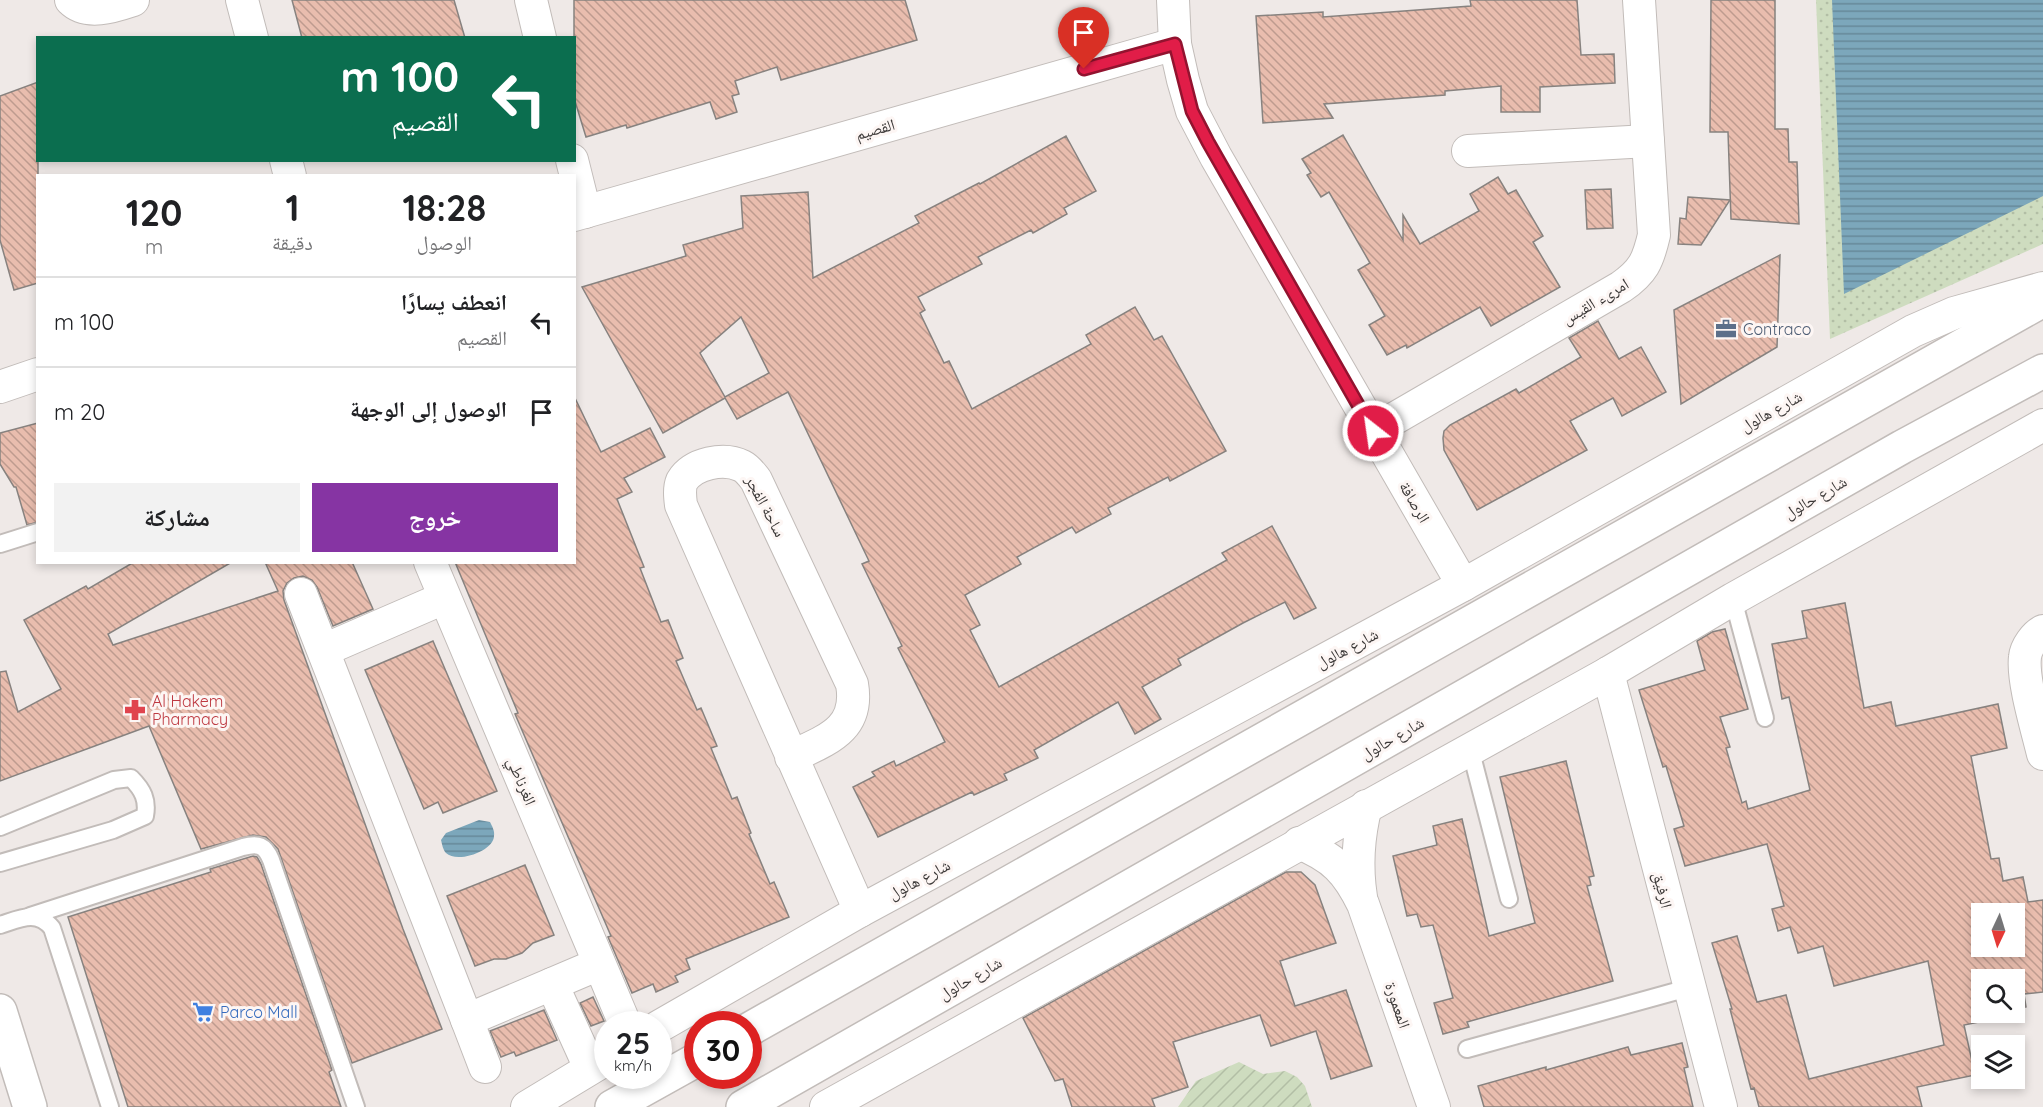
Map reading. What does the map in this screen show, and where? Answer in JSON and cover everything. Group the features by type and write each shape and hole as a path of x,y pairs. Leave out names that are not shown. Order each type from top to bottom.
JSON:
{"main road":[{"path":"762,1022 2043,300"},
{"name":"شارع حالول","path":"743,1107 1871,465 2043,371"},
{"path":"0,1011 30,1107"},
{"path":"612,1107 684,1067"}],"street":[{"path":"72,0 76,4 95,9 112,7 133,0"},
{"path":"242,0 251,36"},
{"path":"531,0 540,36"},
{"name":"الرصافة","path":"1173,0 1175,44 1192,111 1211,148 1463,585"},
{"name":"امرىء القيس","path":"1373,431 1635,278 1643,268 1650,253 1654,235 1639,0"},
{"name":"القصيم","path":"580,213 1175,44"},
{"path":"1468,151 1648,141"},
{"path":"576,186 580,213"},
{"name":"شارع هالول","path":"672,1020 860,911 1463,585 1913,331 1954,313 2043,288"},
{"path":"0,372 36,363"},
{"path":"0,387 36,375"},
{"path":"826,1107 1608,673 1732,599 2043,425"},
{"name":"ساحة الفجر","path":"791,757 831,738 843,728 850,717 855,701 852,684 756,480 744,467 730,462 715,462 699,466 683,481 680,491 681,505 791,757 860,911"},
{"name":"الغرناطي","path":"431,564 619,1011"},
{"path":"301,594 484,1067"},
{"path":"324,650 444,598"},
{"path":"2043,631 2036,635 2025,655 2025,675 2043,754"},
{"name":"الرفيق","path":"1608,673 1688,988 1721,1107"},
{"name":"المعمورة","path":"1363,904 1358,880 1358,855 1360,830 1366,806"},
{"name":"المعمورة","path":"1299,843 1320,852 1338,865 1353,884 1363,904 1434,1107"},
{"path":"467,1020 599,964"},
{"path":"552,984 594,1055"},
{"path":"527,1107 594,1066"}],"lane":[{"path":"0,544 36,533"},
{"path":"1732,599 1766,718"},
{"path":"1470,748 1509,899"},
{"path":"0,827 114,780 131,778 141,788 147,804 145,816 113,830 0,863"},
{"path":"0,925 243,847 260,845 265,848 271,860 356,1107"},
{"path":"30,916 39,917 52,928 110,1107"},
{"path":"1467,1049 1688,988"}],"green space":[{"path":"1816,0 2043,0 2043,244 1830,339"},
{"path":"1239,1062 1263,1074 1285,1071 1297,1077 1305,1086 1312,1107 1178,1107 1196,1081"}],"water":[{"path":"1832,0 2043,0 2043,196 1844,294"},
{"path":"479,820 490,822 494,832 488,847 466,856 451,856 446,853 441,840 446,833"}],"building":[{"path":"292,0 454,0 464,36 301,36"},
{"path":"574,0 905,0 917,40 781,80 777,67 735,81 739,94 732,96 737,112 716,119 710,102 627,128 626,125 586,137 576,104 576,36 574,36"},
{"path":"1470,0 1577,0 1581,55 1614,54 1615,83 1540,87 1540,112 1501,112 1501,86 1445,91 1445,95 1324,104 1333,118 1263,123 1256,16 1323,12 1323,17 1471,6"},
{"path":"1711,0 1775,0 1775,129 1788,129 1789,162 1797,162 1799,224 1731,219 1728,132 1710,132"},
{"path":"36,83 38,174 36,174 36,284 14,290 0,240 0,96"},
{"path":"1343,135 1403,240 1403,215 1420,244 1479,211 1470,194 1498,177 1508,194 1516,190 1543,236 1533,242 1560,287 1491,326 1480,307 1407,348 1406,345 1387,355 1369,325 1385,316 1358,270 1370,263 1329,192 1321,197 1307,175 1311,173 1302,159"},
{"path":"1066,136 1096,191 1064,208 1067,214 1033,233 1031,230 978,257 982,264 918,297 925,310 920,313 944,363 949,361 972,409 1091,344 1086,335 1135,307 1154,340 1162,336 1226,451 1170,481 1168,477 1108,508 1111,514 1076,533 1072,527 1017,557 1021,564 965,595 980,625 970,630 999,687 1227,560 1222,553 1272,526 1316,608 1294,619 1285,602 1178,659 1181,665 1142,687 1161,719 1135,734 1118,702 1034,750 1038,758 1004,774 1007,780 974,795 972,792 878,837 853,787 875,776 872,772 894,761 896,766 945,742 898,648 902,646 862,564 869,561 788,392 737,419 725,398 663,433 582,287 686,256 683,245 743,228 741,196 808,192 813,278 919,223 915,216 980,184","holes":["741,317 769,373 725,397 700,353"]},
{"path":"1611,189 1613,228 1587,229 1585,190"},
{"path":"1688,197 1730,200 1701,245 1678,244 1680,218 1686,219"},
{"name":"Contraco","path":"1780,255 1777,347 1681,404 1674,310"},
{"path":"1598,321 1619,359 1641,347 1666,392 1622,416 1613,398 1570,421 1587,450 1477,510 1444,450 1444,431 1450,425 1516,389 1519,393 1581,357 1569,338"},
{"path":"576,400 601,452 650,428 665,457 624,478 632,492 617,499 644,567 640,568 661,622 668,620 683,658 676,661 697,710 701,708 717,746 711,748 732,799 737,797 751,833 749,834 770,884 774,882 789,917 686,959 690,969 675,976 678,982 656,992 653,984 632,993 608,937 611,936 515,714 518,713 456,564 576,564"},
{"path":"36,424 36,523 27,525 16,487 0,464 0,433"},
{"path":"131,564 229,564 108,634 113,645 278,591 266,564 353,564 373,609 333,626 317,587 312,580 303,576 287,583 283,591 284,600 403,929 442,1029 352,1063 278,849 266,837 253,835 201,849 149,726 0,781 0,672 6,671 18,712 61,689 24,620 86,586 88,589"},
{"path":"1845,603 1864,708 1891,702 1896,726 1998,704 2007,748 1971,756 1991,859 1999,858 2003,881 2023,877 2028,902 2043,900 2043,992 2025,994 2025,969 1971,969 1971,1023 1974,1023 1964,1025 1971,1057 1971,1076 1917,1087 1922,1107 1759,1107 1754,1088 1751,1089 1730,1009 1732,1009 1712,943 1737,936 1757,1002 1786,995 1809,1079 1944,1045 1928,961 1834,986 1823,946 1798,953 1790,927 1778,931 1772,909 1784,906 1767,844 1685,866 1674,829 1684,826 1639,690 1705,670 1697,641 1712,632 1725,629 1748,709 1720,717 1730,747 1726,748 1742,803 1746,801 1748,809 1810,790 1789,697 1782,699 1772,644 1807,638 1802,611"},
{"path":"433,641 497,791 443,813 438,802 424,809 365,670"},
{"path":"1566,761 1594,876 1589,877 1591,885 1587,886 1613,981 1467,1022 1469,1027 1443,1034 1434,1003 1453,998 1433,925 1421,927 1417,914 1407,916 1393,856 1437,845 1433,826 1462,819 1489,936 1535,923 1500,777"},
{"name":"Parco Mall","path":"253,856 257,857 261,864 332,1070 329,1072 341,1107 128,1107 68,917 211,872 210,869"},
{"path":"525,865 554,935 533,943 522,953 475,966 447,896"},
{"path":"1286,872 1301,872 1315,885 1336,943 1280,961 1295,1006 1346,990 1372,1066 1331,1079 1316,1031 1271,1046 1260,1015 1173,1042 1188,1087 1152,1099 1155,1107 1072,1107 1063,1079 1055,1081 1023,1018"},
{"path":"593,997 599,1011 594,1011 594,1025 591,1026 580,1003"},
{"path":"544,1010 557,1040 516,1056 514,1052 501,1057 490,1031"},
{"path":"1682,1043 1688,1067 1684,1068 1693,1107 1484,1107 1478,1086 1628,1047 1631,1055"}],"place":[{"name":"Contraco","path":"1726,329"},
{"name":"Al Hakem Pharmacy","path":"135,710"},
{"name":"Parco Mall","path":"203,1012"}],"route":[{"path":"1084,69 1175,44 1192,111 1373,431"}]}
